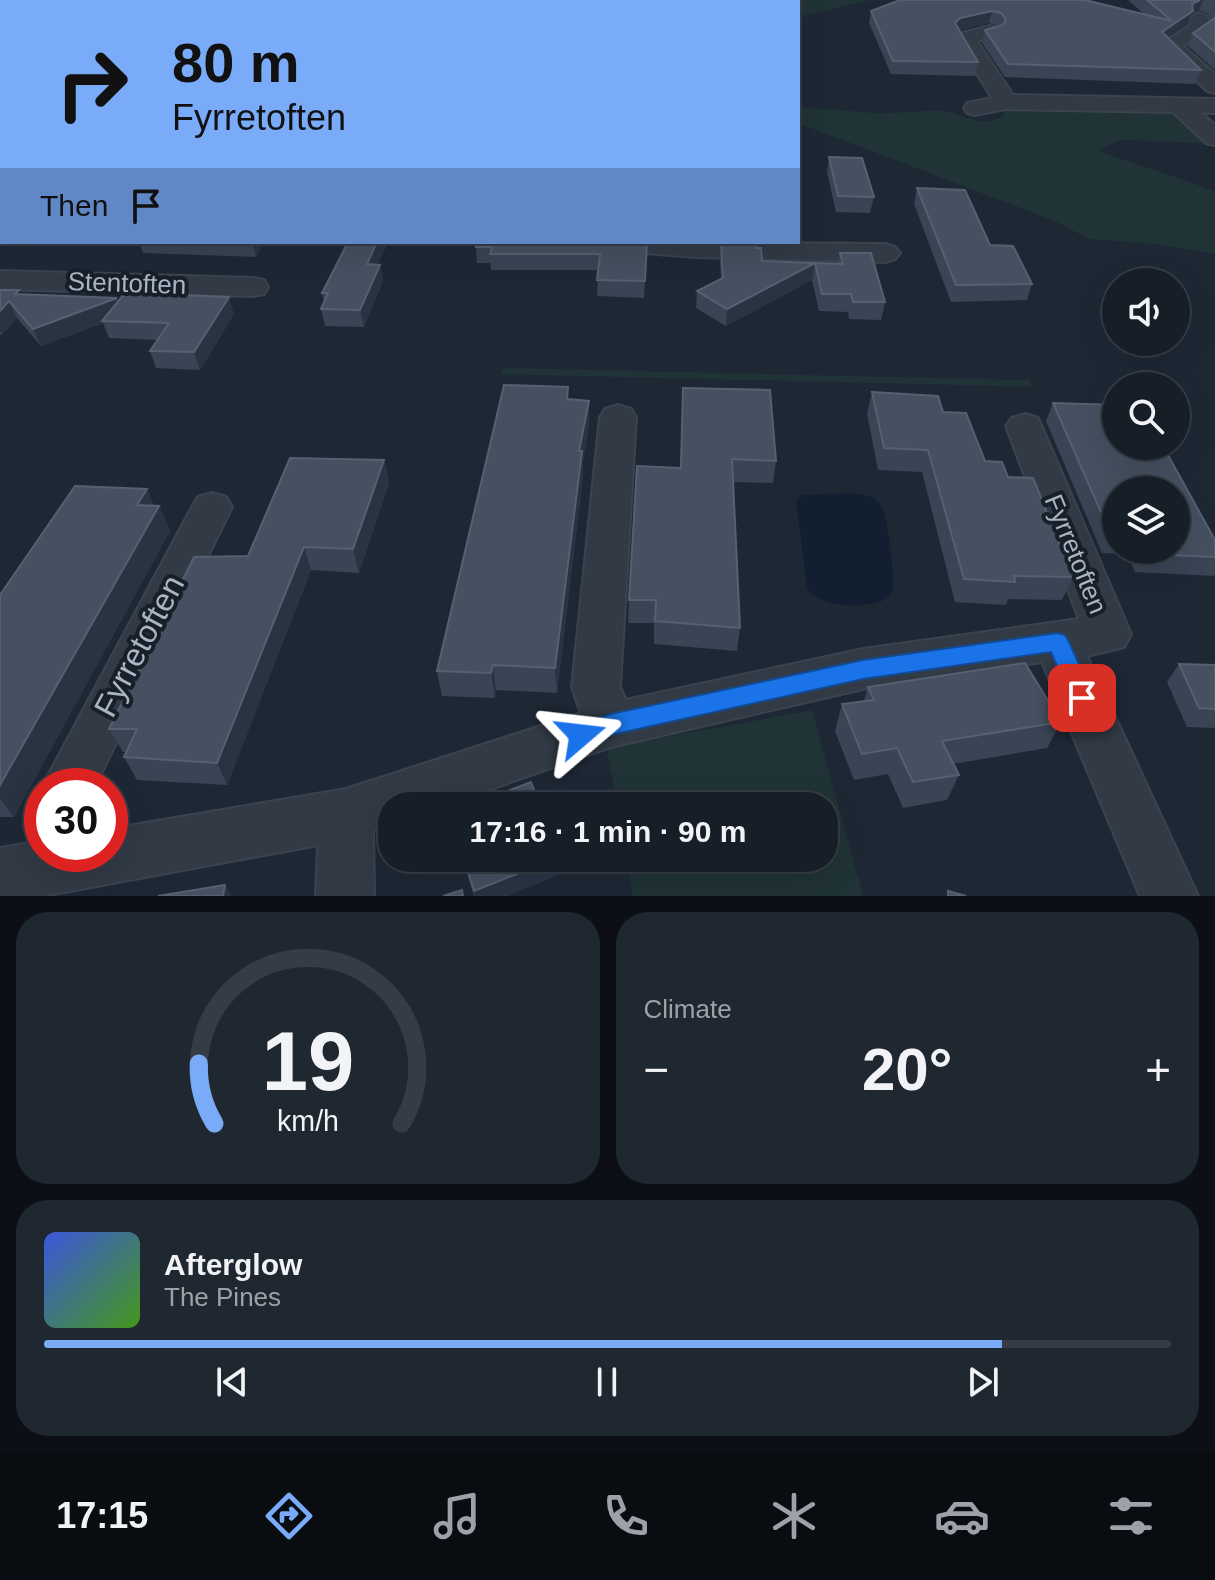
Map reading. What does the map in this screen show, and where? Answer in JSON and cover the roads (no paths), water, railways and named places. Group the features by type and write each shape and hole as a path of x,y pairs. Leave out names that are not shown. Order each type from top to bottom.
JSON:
{"street":[{"path":"1198,19 1204,25 1170,45 1215,86"},
{"path":"990,32 965,38 1006,102"},
{"path":"975,108 1006,102 1215,106"},
{"path":"1180,106 1215,138"},
{"path":"644,244 885,253"},
{"name":"Stentoften","path":"0,280 253,287"},
{"path":"611,725 596,687 618,417"},
{"name":"Fyrretoften","path":"128,850 346,814 611,725 863,669 1108,634 1025,426"},
{"name":"Fyrretoften","path":"77,768 212,507"},
{"name":"Fyrretoften","path":"1057,642 1169,896"},
{"path":"345,896 346,814"}],"water":[{"path":"851,493 874,498 880,504 892,559 893,591 885,599 866,605 831,603 821,600 807,589 796,500 802,495"}]}
